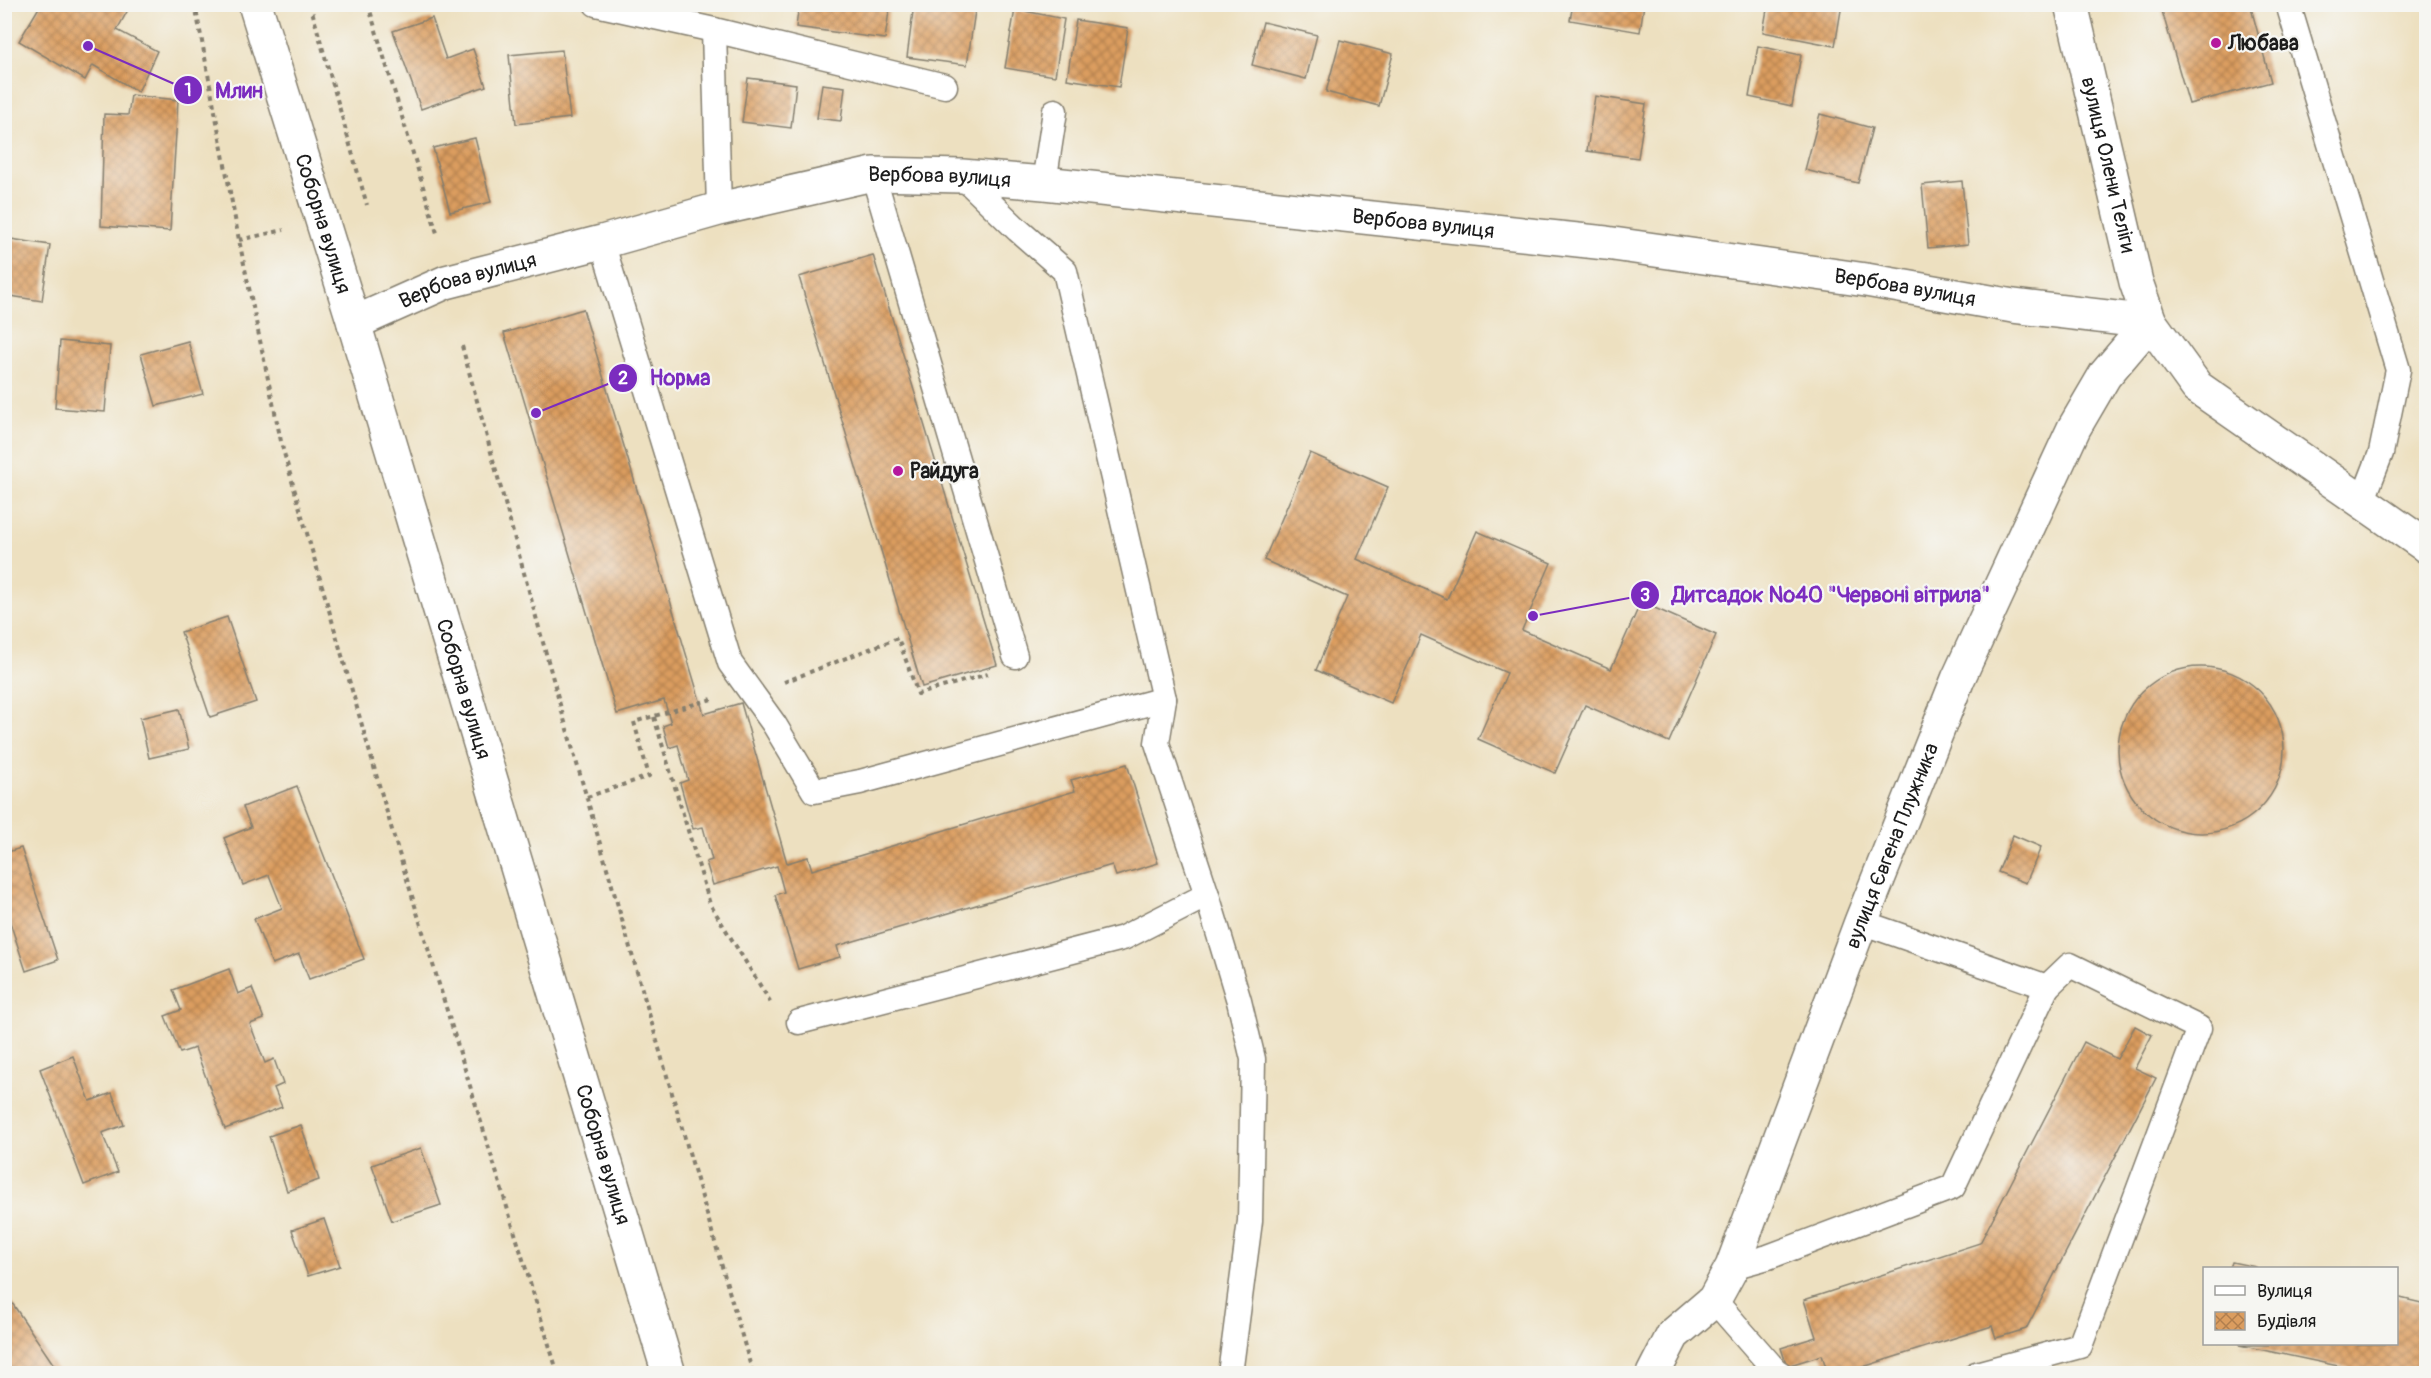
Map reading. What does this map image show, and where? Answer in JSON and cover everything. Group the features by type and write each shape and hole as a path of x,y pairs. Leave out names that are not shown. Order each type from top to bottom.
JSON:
{"street":[{"name":"Соборна вулиця","path":"255,4 354,323 669,1374"},
{"name":"вулиця Олени Теліги","path":"2071,4 2136,282 2150,322"},
{"name":"Вербова вулиця","path":"354,323 446,282 719,209 873,174 962,176 1044,183 1606,243 1866,280 2013,306 2150,322"},
{"path":"2150,322 2197,387 2427,546"},
{"name":"вулиця Євгена Плужника","path":"1653,1374 1673,1335 1714,1300 1732,1267 1861,922 1958,679 2074,428 2105,375 2150,322"}],"lane":[{"path":"596,4 945,86"},
{"path":"2288,4 2398,370 2381,453 2362,502"},
{"path":"714,30 719,209"},
{"path":"1044,183 1055,111"},
{"path":"873,174 1015,656"},
{"path":"962,176 1065,271 1164,699 1157,744 1207,894 1239,1001 1253,1059 1250,1221 1230,1374"},
{"path":"602,242 730,663 774,724 814,791 860,782 1164,699"},
{"path":"799,1022 1122,938 1207,894"},
{"path":"1861,922 2047,987"},
{"path":"1732,1267 1768,1257 1953,1187 2047,987 2070,965 2199,1028 2080,1346 2018,1367 1976,1374"},
{"path":"1714,1300 1781,1374"}],"path":[{"path":"195,4 239,240 282,446 394,837 558,1374"},
{"path":"310,4 367,205"},
{"path":"368,4 436,233"},
{"path":"239,240 284,230"},
{"path":"462,346 587,797 753,1374"},
{"path":"748,688 775,685 898,638 918,694 999,671 1015,656"},
{"path":"587,797 649,776 634,722 700,702"},
{"path":"654,717 710,904 784,1024 799,1022"}],"building":[{"path":"41,4 123,4 129,8 117,30 157,51 138,92 93,65 85,80 19,41"},
{"path":"799,4 890,4 885,39 796,27"},
{"path":"914,4 976,4 967,65 907,57"},
{"path":"1573,4 1644,4 1640,32 1570,20"},
{"path":"1768,4 1842,4 1835,46 1763,32"},
{"name":"Любава","path":"2160,4 2250,4 2271,82 2189,104"},
{"path":"1015,9 1064,19 1055,76 1005,68"},
{"path":"432,18 446,59 473,49 486,86 421,109 393,31"},
{"path":"1076,20 1128,28 1119,87 1067,79"},
{"path":"1263,22 1317,35 1306,79 1252,65"},
{"path":"1340,40 1393,54 1379,106 1326,92"},
{"path":"1758,46 1801,55 1792,106 1749,97"},
{"path":"562,50 570,118 516,124 509,55"},
{"path":"748,78 796,84 791,128 742,122"},
{"path":"822,84 845,87 841,121 817,118"},
{"path":"131,95 178,100 170,231 101,226 104,114 128,115"},
{"path":"1595,96 1646,104 1638,158 1587,151"},
{"path":"1820,114 1872,128 1858,183 1805,170"},
{"path":"475,138 491,202 450,212 433,148"},
{"path":"1962,181 1968,244 1928,248 1922,185"},
{"path":"4,238 50,245 42,301 4,295"},
{"name":"Райдуга","path":"873,255 997,665 922,687 799,277"},
{"path":"583,309 704,714 741,703 787,863 808,857 812,870 1075,791 1071,780 1127,764 1158,863 1116,876 1112,865 837,946 840,957 798,969 775,895 784,892 777,866 713,885 706,862 712,860 703,827 693,829 680,783 688,780 678,745 669,748 663,726 671,723 664,700 617,714 504,333"},
{"path":"60,341 110,346 105,412 55,408"},
{"path":"188,341 203,394 156,406 141,354"},
{"path":"1310,453 1388,487 1357,559 1447,599 1477,531 1551,563 1522,630 1611,669 1641,602 1716,635 1669,742 1585,705 1555,773 1478,739 1507,673 1421,635 1391,703 1316,670 1347,597 1264,560"},
{"path":"227,617 256,702 210,717 181,632"},
{"path":"2201,667 2233,673 2260,691 2278,718 2284,750 2278,782 2260,809 2233,827 2201,833 2169,827 2142,809 2124,782 2118,750 2124,718 2142,691 2169,673"},
{"path":"179,709 189,749 149,758 140,718"},
{"path":"297,786 364,959 309,979 299,954 272,964 254,919 282,908 269,875 243,885 224,838 251,827 243,807"},
{"path":"2013,835 2041,847 2026,883 1998,872"},
{"path":"21,848 58,960 26,971 4,904 4,853"},
{"path":"229,969 238,994 252,988 264,1019 250,1024 265,1063 274,1059 283,1084 274,1088 282,1107 225,1129 195,1048 180,1053 165,1016 181,1010 173,990"},
{"path":"2135,1026 2152,1035 2135,1068 2156,1078 2026,1329 1996,1338 1992,1326 1841,1374 1828,1374 1822,1355 1787,1366 1781,1348 1816,1337 1804,1300 1980,1243 2084,1042 2117,1059"},
{"path":"73,1056 90,1101 112,1093 124,1125 102,1133 118,1172 84,1185 40,1069"},
{"path":"301,1125 319,1180 287,1191 269,1136"},
{"path":"421,1148 441,1205 392,1221 372,1165"},
{"path":"324,1219 340,1266 308,1276 292,1230"},
{"path":"2232,1262 2256,1267 2230,1267"},
{"path":"4,1291 60,1374 4,1374"},
{"path":"2398,1297 2426,1304 2426,1374 2376,1374 2239,1345 2398,1345"}],"place":[{"name":"Любава","path":"2216,43"},
{"name":"Млин","path":"88,46"},
{"name":"Норма","path":"536,413"},
{"name":"Райдуга","path":"898,471"},
{"name":"Дитсадок №40 \"Червоні вітрила\"","path":"1533,616"}]}
